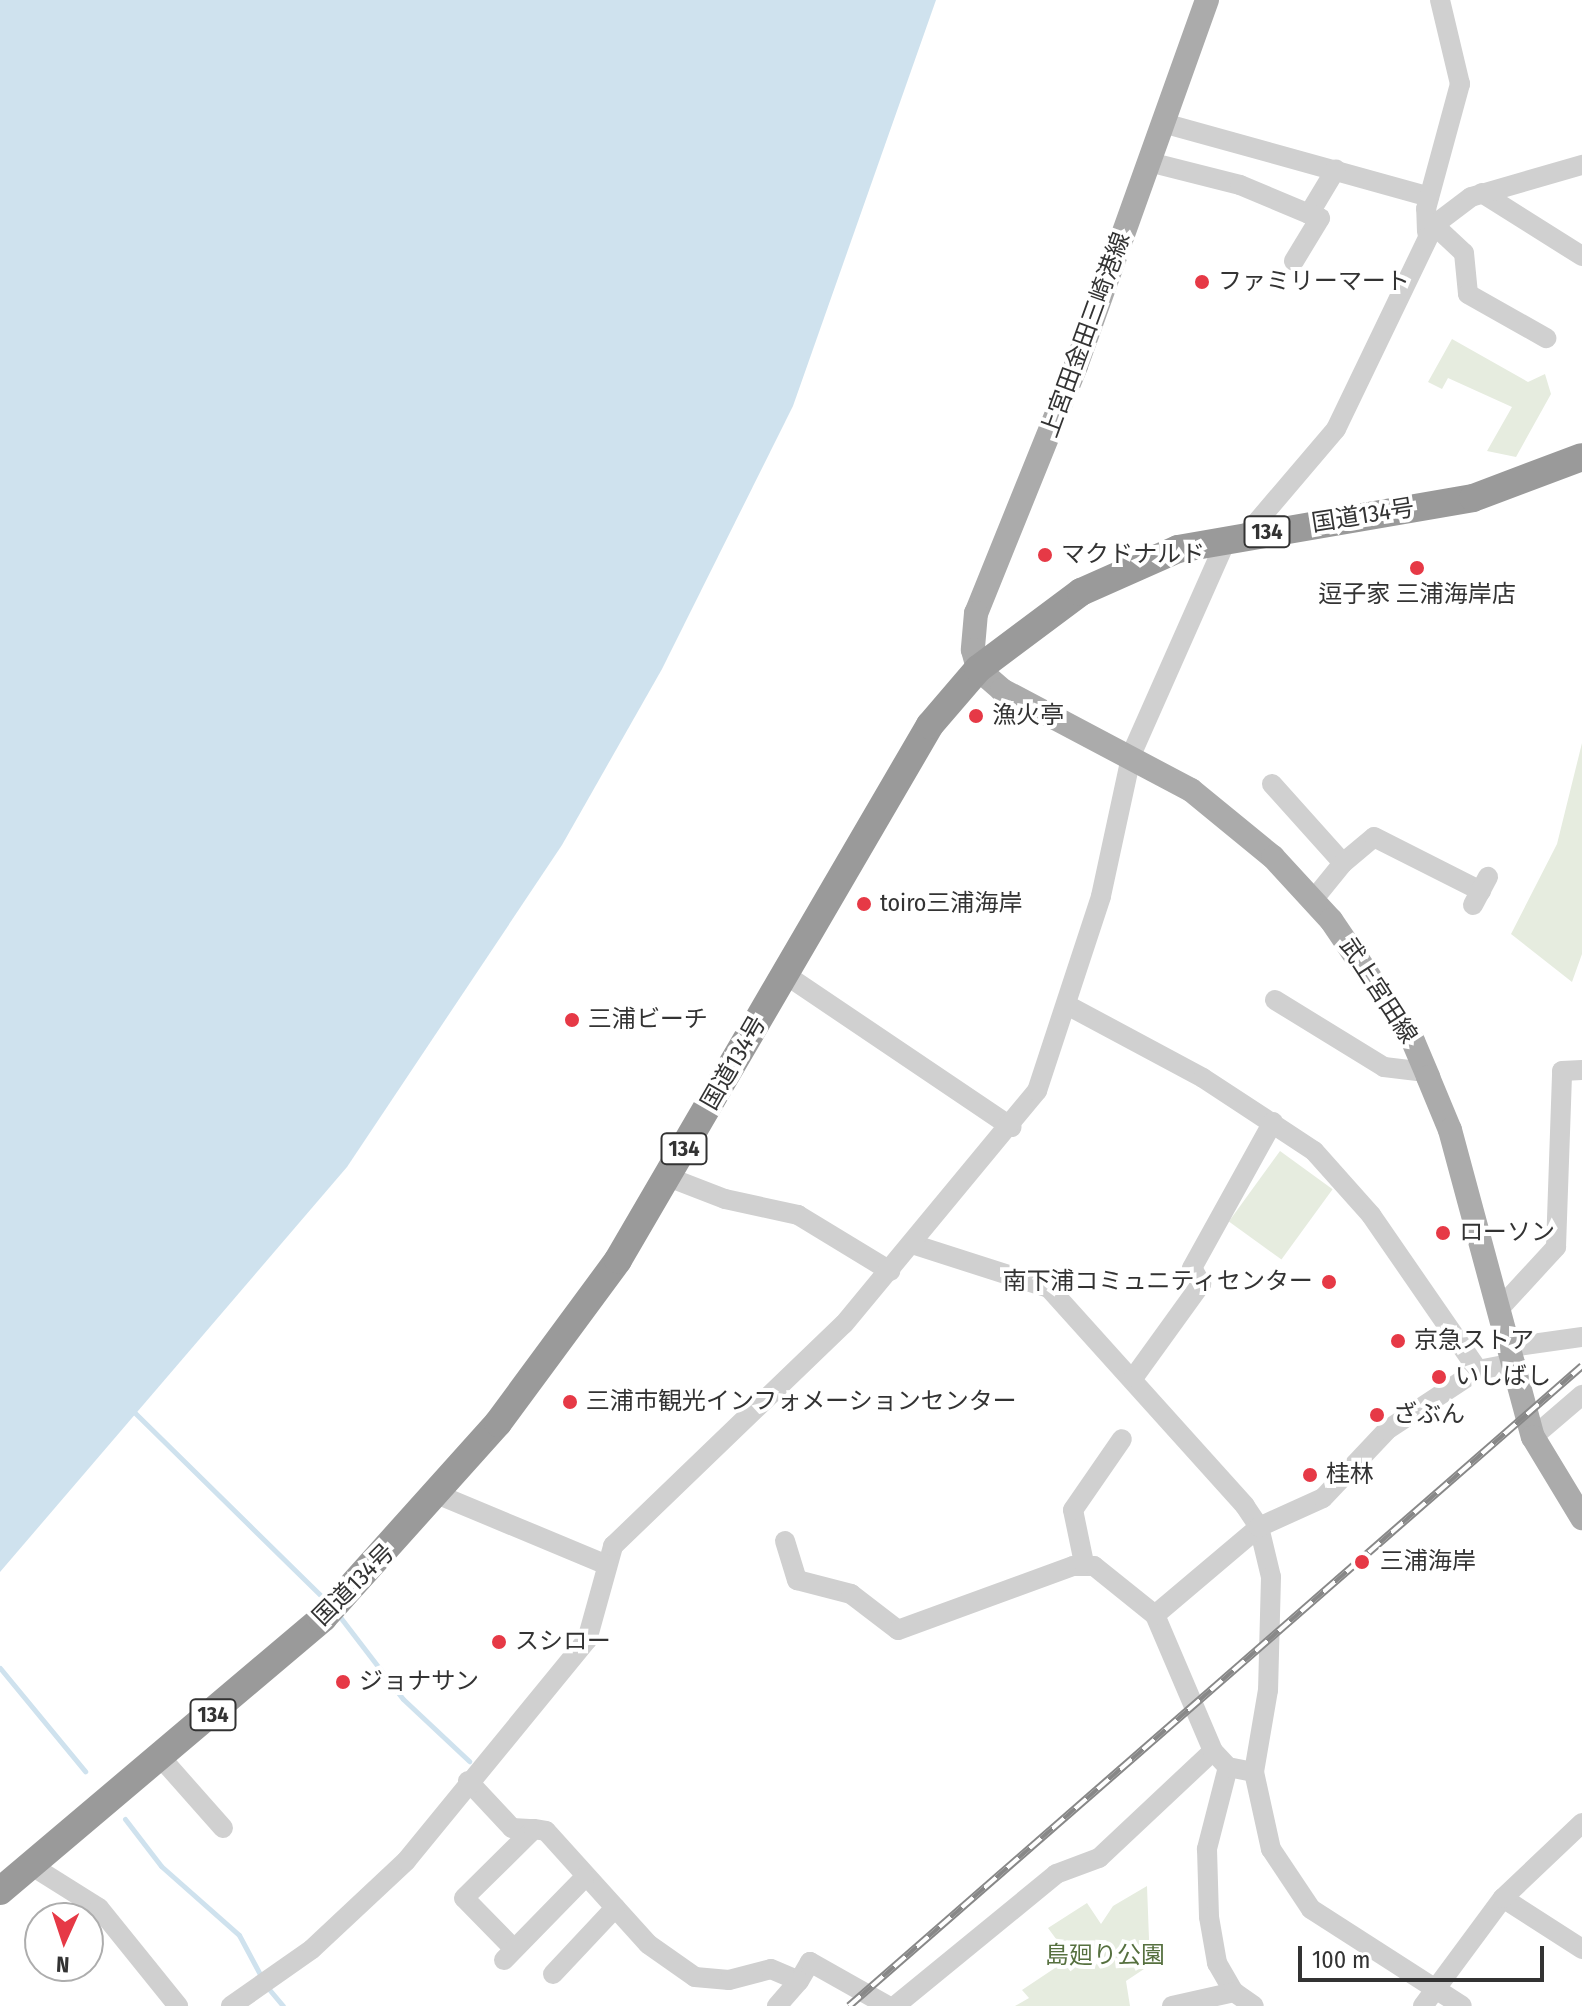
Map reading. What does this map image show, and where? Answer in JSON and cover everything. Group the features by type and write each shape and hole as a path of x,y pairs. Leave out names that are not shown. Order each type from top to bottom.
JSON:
{"highway":[{"name":"国道134号","path":"0,1891 162,1759 323,1618 439,1495 590,1304 668,1177 930,725 978,669 1081,592 1178,549 1473,498 1582,457"}],"main road":[{"name":"上宮田金田三崎港線","path":"978,669 976,613 1149,162 1207,0"},
{"name":"武上宮田線","path":"978,669 1002,690 1132,753 1229,819 1313,900 1413,1041 1450,1130 1533,1437 1582,1518"}],"street":[{"path":"231,2006 263,1983 396,1871 587,1640 605,1564 630,1525 844,1324 1011,1127 1050,1064 1132,753 1236,538 1336,429 1431,228 1429,197 1460,84 1440,0"},
{"path":"1163,123 1429,197"},
{"path":"1149,162 1240,185 1320,218 1294,261"},
{"path":"1431,228 1482,193 1582,165"},
{"path":"1309,214 1336,169"},
{"path":"1482,193 1582,256"},
{"path":"1431,228 1464,253 1468,294 1488,298 1531,321 1546,338"},
{"path":"1272,784 1343,863"},
{"path":"1313,900 1343,863 1374,837 1481,891"},
{"path":"786,975 1011,1127"},
{"path":"1275,1000 1384,1067 1426,1072"},
{"path":"1067,1005 1273,1122 1343,1181 1478,1370"},
{"path":"1500,1308 1556,1247 1562,1071 1582,1070"},
{"path":"1134,1377 1201,1284 1192,1268 1273,1122"},
{"path":"668,1177 725,1199 798,1215 890,1271"},
{"path":"912,1244 1049,1288 1134,1377 1259,1527 1271,1577 1268,1690 1254,1772 1271,1849 1311,1909 1429,1998 1462,2006"},
{"path":"1155,1615 1259,1527 1323,1498 1387,1430 1478,1370 1513,1355 1582,1337"},
{"path":"1533,1437 1582,1395"},
{"path":"1122,1439 1073,1510 1084,1563 1155,1615 1213,1751 1228,1767 1254,1772"},
{"path":"439,1495 605,1564"},
{"path":"785,1541 797,1580 851,1594 898,1630 1084,1563"},
{"path":"895,2006 1056,1874 1099,1858 1213,1751"},
{"path":"162,1759 223,1828"},
{"path":"1228,1767 1207,1849 1209,1917 1217,1963 1234,1992 1254,2006"},
{"path":"468,1781 512,1828 546,1831 584,1878 648,1944 695,1977 712,1982 771,1969 799,1981"},
{"path":"1429,1998 1503,1898 1582,1823"},
{"path":"534,1829 464,1898 509,1955 584,1878"},
{"path":"32,1866 99,1908 178,2006"},
{"path":"1503,1898 1582,1949"},
{"path":"553,1974 615,1908"},
{"path":"777,2006 799,1981 810,1962 888,2006"},
{"path":"1172,2006 1234,1992"}],"green space":[{"path":"1452,339 1528,382 1545,374 1551,394 1516,457 1487,451 1512,407 1448,378 1442,389 1428,382"},
{"path":"1582,743 1582,954 1572,982 1511,934 1557,844"},
{"path":"1280,1151 1333,1189 1281,1260 1229,1221"},
{"name":"島廻り公園","path":"1147,1886 1150,1965 1126,1981 1130,2006 1015,2006 1029,1998 1022,1990 1070,1958 1048,1928 1087,1903 1101,1924 1113,1906"}],"water":[{"path":"0,0 936,0 793,406 662,669 562,845 347,1167 0,1572"}],"waterway":[{"path":"133,1411 325,1600"},
{"path":"337,1613 403,1699 469,1761"},
{"path":"0,1668 85,1771"},
{"path":"125,1819 161,1866 239,1935 263,1980"},
{"path":"268,1988 283,2006"}],"railway":[{"path":"849,2006 1582,1366"}],"place":[{"name":"ファミリーマート","path":"1202,282"},
{"name":"マクドナルド","path":"1045,555"},
{"name":"逗子家 三浦海岸店","path":"1417,568"},
{"name":"漁火亭","path":"976,716"},
{"name":"toiro三浦海岸","path":"864,904"},
{"name":"三浦ビーチ","path":"572,1020"},
{"name":"ローソン","path":"1443,1233"},
{"name":"南下浦コミュニティセンター","path":"1329,1282"},
{"name":"京急ストア","path":"1398,1341"},
{"name":"いしばし","path":"1439,1377"},
{"name":"三浦市観光インフォメーションセンター","path":"570,1402"},
{"name":"ざぶん","path":"1377,1415"},
{"name":"桂林","path":"1310,1475"},
{"name":"三浦海岸","path":"1362,1562"},
{"name":"スシロー","path":"499,1642"},
{"name":"ジョナサン","path":"343,1682"}]}
